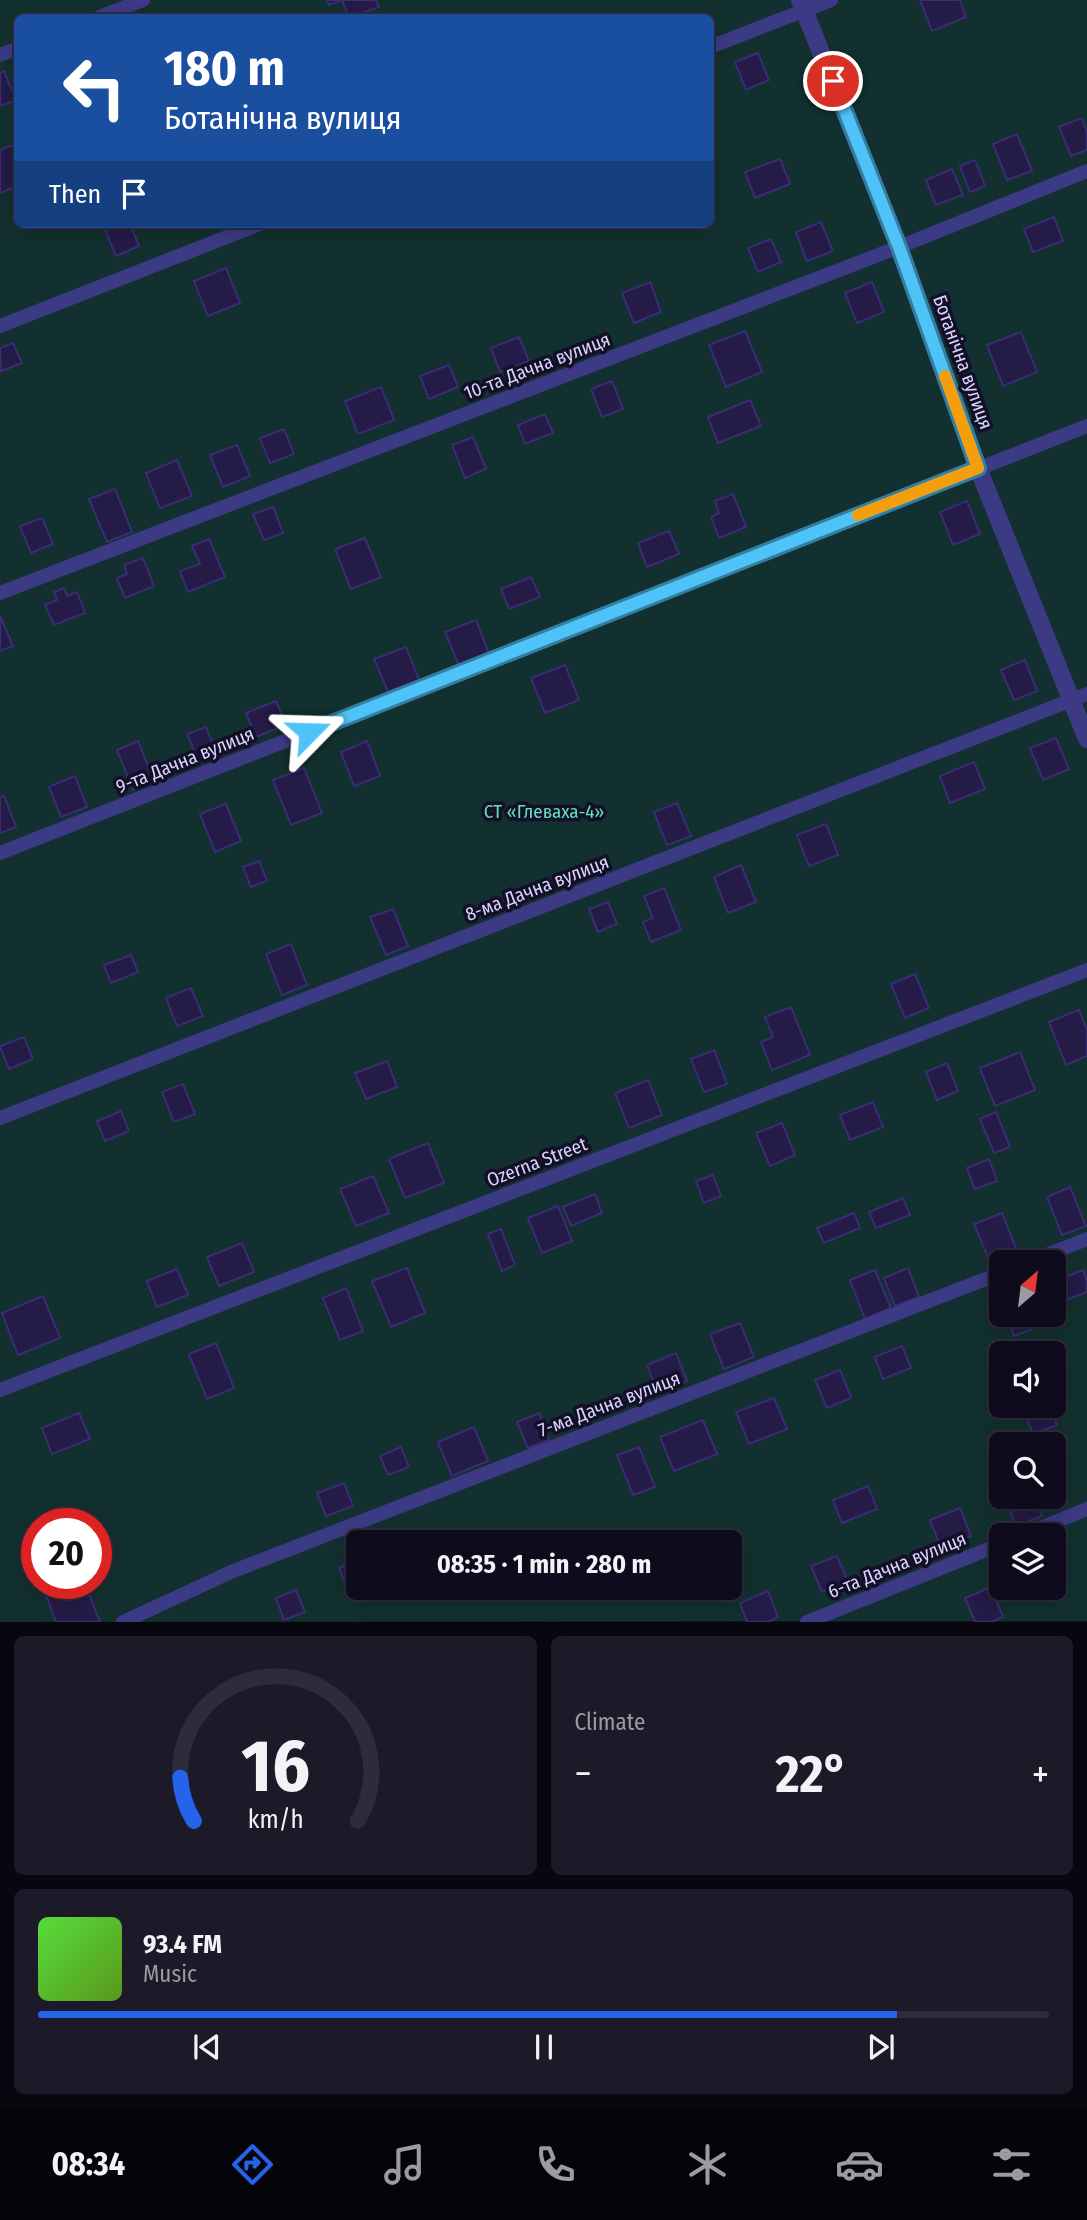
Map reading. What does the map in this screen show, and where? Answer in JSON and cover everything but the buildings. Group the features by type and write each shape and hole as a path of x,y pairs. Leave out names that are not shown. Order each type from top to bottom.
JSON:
{"street":[{"name":"Ботанічна вулиця","path":"802,5 899,247 978,468 1079,697 1087,739"}],"lane":[{"path":"107,14 142,0"},
{"path":"714,45 802,5 831,0"},
{"name":"10-та Дачна вулиця","path":"0,593 899,247 1087,171"},
{"path":"0,326 250,228"},
{"name":"9-та Дачна вулиця","path":"0,853 1087,426"},
{"name":"8-ма Дачна вулиця","path":"0,1118 1079,697"},
{"name":"Ozerna Street","path":"0,1390 1087,970"},
{"path":"1059,1250 1087,1239"},
{"name":"7-ма Дачна вулиця","path":"122,1622 231,1572 989,1278"},
{"path":"1053,1523 1087,1509"},
{"name":"6-та Дачна вулиця","path":"807,1622 989,1549"}],"green space":[{"name":"СТ «Глеваха-4»","path":"0,0 1087,0 1087,1621 0,1622"}],"slow traffic":[{"path":"858,515 978,468 945,376"}],"route":[{"path":"309,732 978,468 899,247 833,81"}]}
